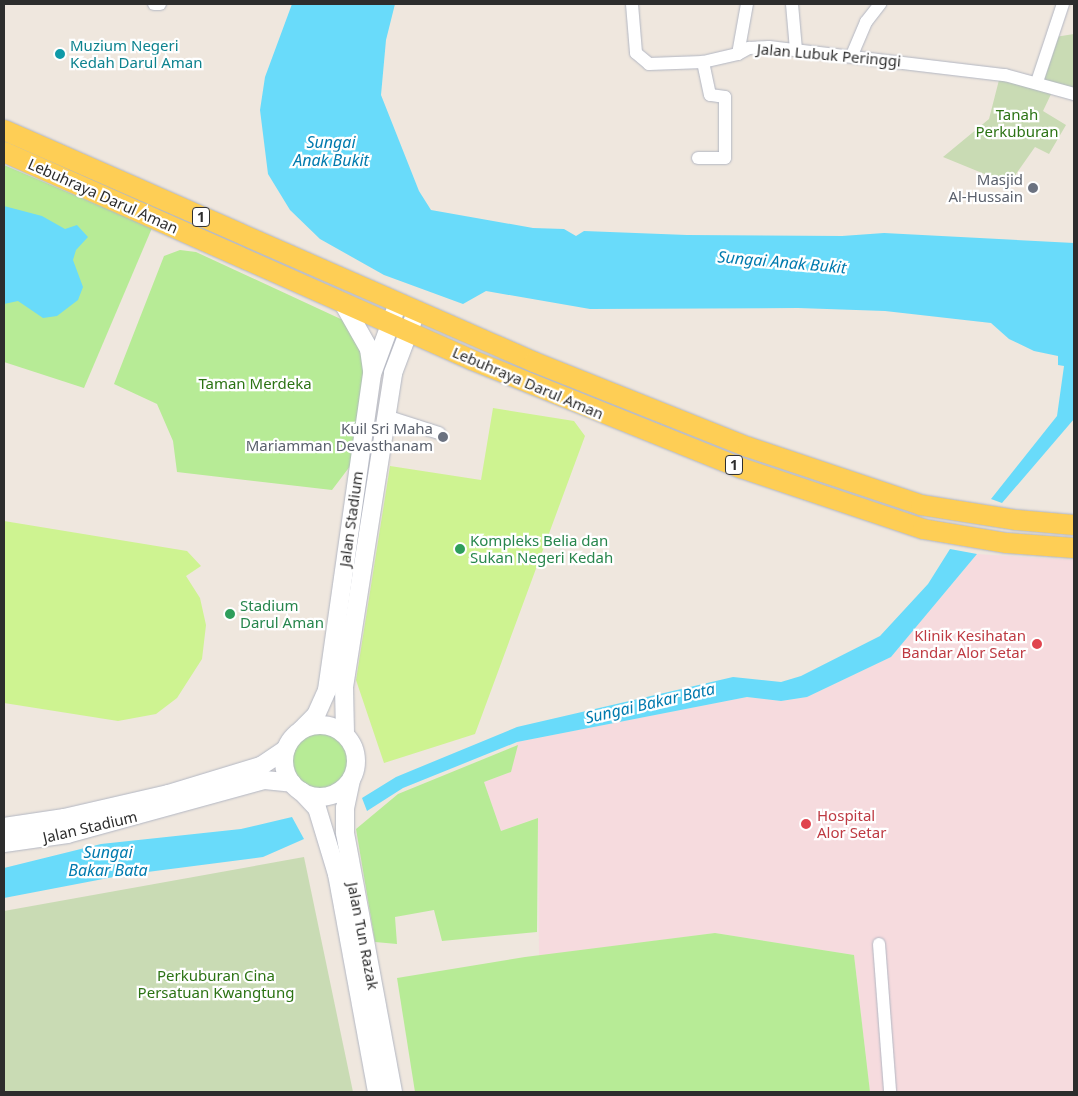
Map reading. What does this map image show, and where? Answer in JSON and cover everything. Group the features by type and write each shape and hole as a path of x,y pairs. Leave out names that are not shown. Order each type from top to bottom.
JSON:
{"main road":[{"name":"Lebuhraya Darul Aman","path":"4,130 608,394 885,494 965,514 1074,525"},
{"name":"Lebuhraya Darul Aman","path":"4,152 399,328 618,421 878,516 960,536 1074,548"},
{"path":"343,303 369,349 372,374"},
{"name":"Jalan Stadium","path":"301,730 316,715 327,690 372,374 399,328 407,307"},
{"name":"Jalan Stadium","path":"345,734 344,687 399,328"},
{"path":"323,725 345,734 356,755 351,780 335,794 323,796 296,787 286,772 286,749 301,730 323,725"},
{"name":"Jalan Stadium","path":"4,827 64,818 168,794 261,766 286,749"},
{"name":"Jalan Stadium","path":"4,843 76,832 265,780 296,787"},
{"name":"Jalan Tun Razak","path":"351,780 345,808 347,853 393,1092"},
{"name":"Jalan Tun Razak","path":"296,787 317,808 335,866 377,1092"}],"street":[{"path":"154,4 160,4"},
{"name":"Jalan Lubuk Peringgi","path":"632,4 634,45 644,62 702,62 759,47 852,55 1005,75 1037,82 1074,94"},
{"path":"738,54 748,4"},
{"path":"792,4 796,50"},
{"path":"852,55 866,22 880,4"},
{"path":"1037,82 1063,4"},
{"path":"698,158 725,158 725,97 710,95 702,62"},
{"path":"386,416 439,433"},
{"path":"879,944 890,1092"}],"shaded area":[{"name":"Hospital Alor Setar","path":"977,554 1074,560 1074,1092 870,1092 854,955 715,933 539,956 538,818 501,831 484,782 511,772 517,742 747,697 781,701 807,697 891,657"}],"green space":[{"name":"Tanah Perkuburan","path":"1074,34 1074,88 1040,79 1055,37"},
{"name":"Tanah Perkuburan","path":"999,80 1053,90 1043,111 1066,125 1049,154 1035,147 1009,184 943,157 989,119"},
{"path":"4,165 152,228 84,388 4,362"},
{"name":"Taman Merdeka","path":"180,250 196,252 345,321 353,334 366,366 357,457 332,490 177,472 173,441 157,404 114,384 164,256"},
{"name":"Kompleks Belia dan Sukan Negeri Kedah","path":"493,408 574,421 585,436 475,734 384,763 356,680 390,466 481,480"},
{"path":"4,521 187,551 201,566 186,576 200,598 206,625 202,659 177,698 156,714 118,721 4,703"},
{"path":"314,731 326,731 342,739 348,749 350,761 348,773 342,783 326,791 314,791 298,783 290,767 290,755 298,739"},
{"path":"518,745 511,772 484,782 501,831 538,818 537,932 442,941 434,910 395,917 397,944 375,942 356,829 398,794"},
{"name":"Perkuburan Cina Persatuan Kwangtung","path":"304,857 353,1092 4,1092 4,911"},
{"path":"715,933 854,955 870,1092 415,1092 397,978 525,957"}],"water":[{"name":"Sungai Anak Bukit","path":"292,4 395,4 386,40 381,95 419,191 431,210 533,228 564,229 576,236 584,231 687,235 842,236 884,233 1074,243 1074,419 1002,503 991,499 1057,416 1064,366 1058,365 1058,356 1034,351 1009,339 991,323 885,311 798,308 590,309 486,291 463,304 384,275 320,239 290,210 268,174 260,110 265,77"},
{"path":"4,206 42,216 65,229 77,225 88,237 76,250 73,260 83,287 78,300 57,316 43,318 18,301 4,304"},
{"name":"Sungai Bakar Bata","path":"950,549 977,554 891,657 807,697 781,701 747,697 517,742 403,788 367,811 362,798 396,777 517,727 733,677 781,682 801,676 880,636 928,584"},
{"name":"Sungai Bakar Bata","path":"292,817 304,839 263,857 124,875 4,898 4,868 101,844 241,829"}],"place":[{"name":"Muzium Negeri Kedah Darul Aman","path":"60,54"},
{"name":"Masjid Al-Hussain","path":"1033,188"},
{"name":"Kuil Sri Maha Mariamman Devasthanam","path":"443,437"},
{"name":"Kompleks Belia dan Sukan Negeri Kedah","path":"460,549"},
{"name":"Stadium Darul Aman","path":"230,614"},
{"name":"Klinik Kesihatan Bandar Alor Setar","path":"1037,644"},
{"name":"Hospital Alor Setar","path":"806,824"}]}
